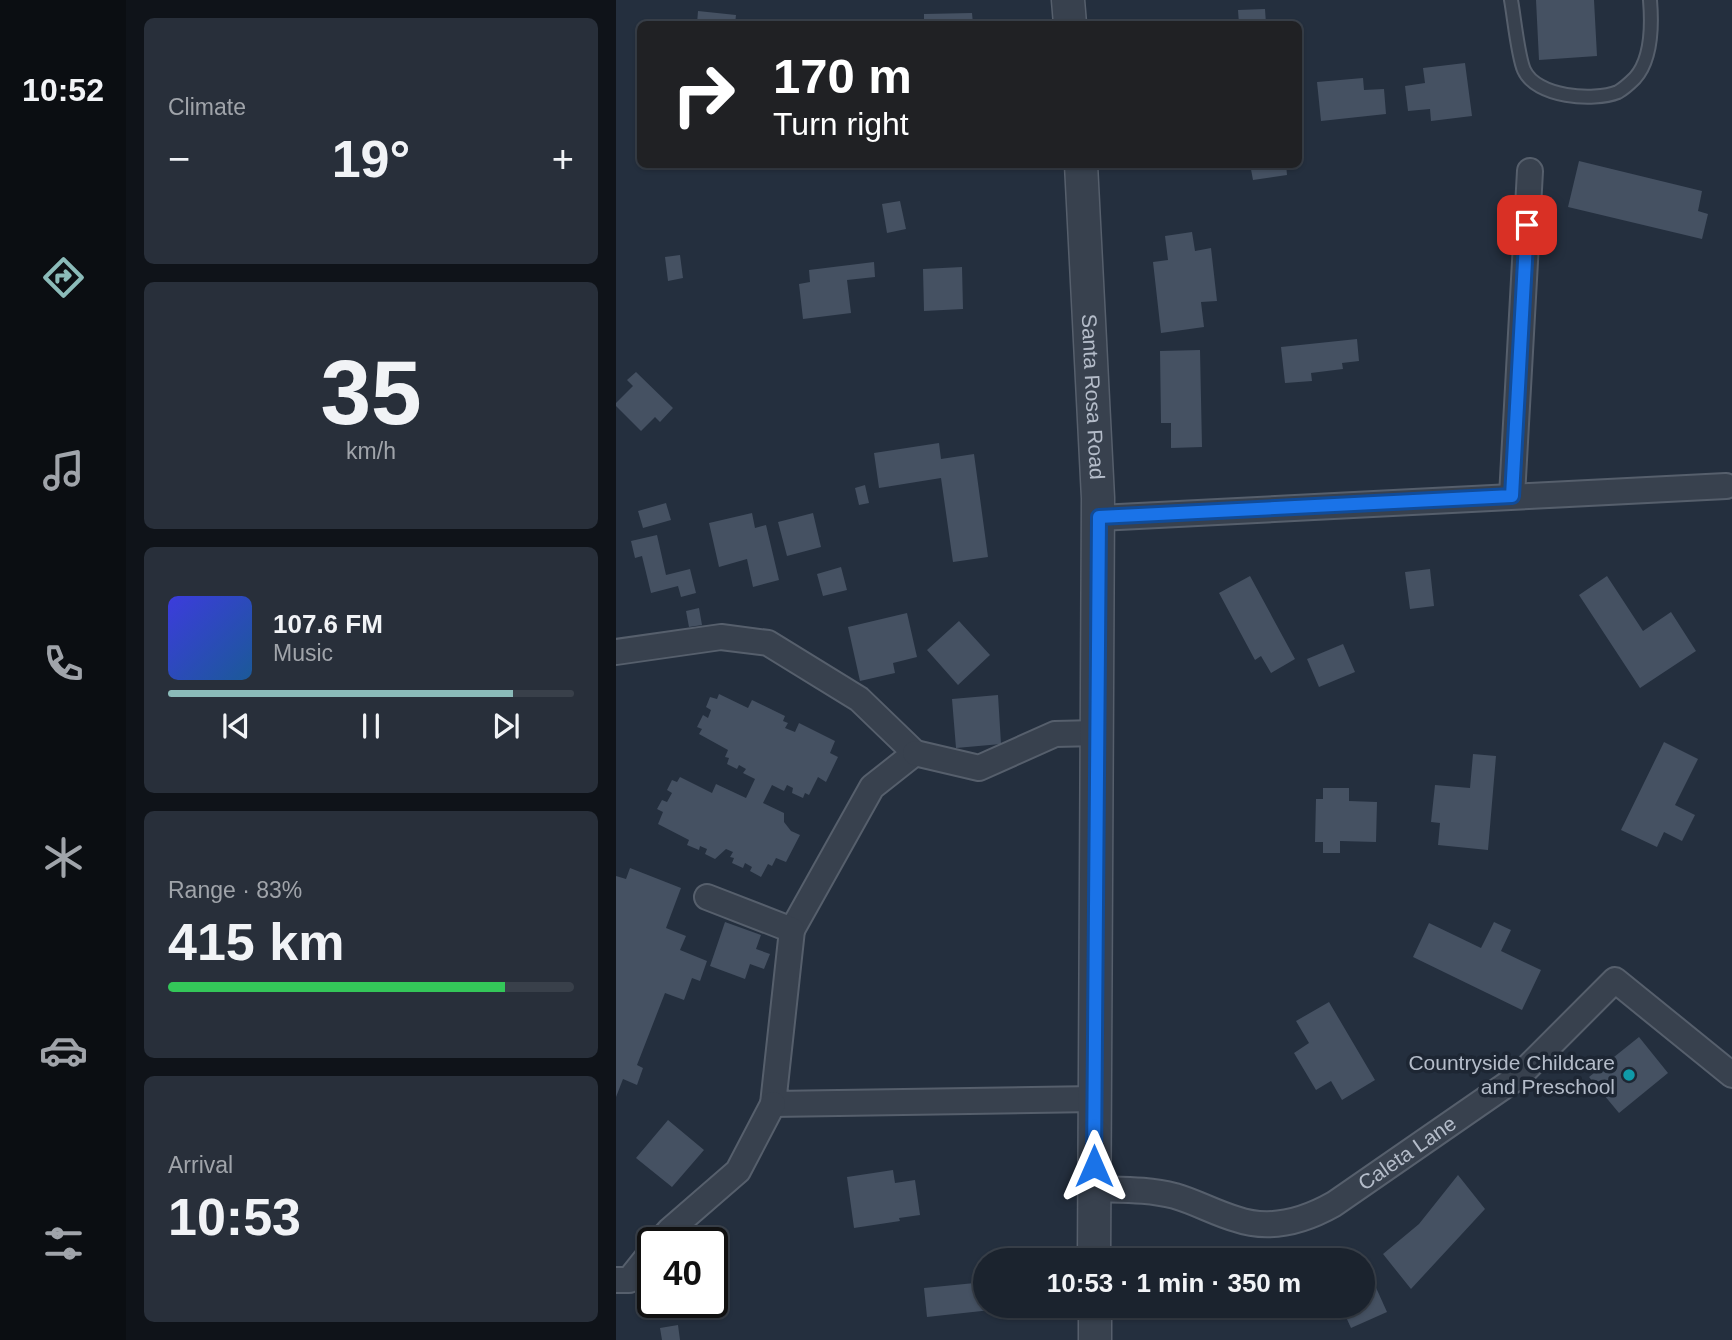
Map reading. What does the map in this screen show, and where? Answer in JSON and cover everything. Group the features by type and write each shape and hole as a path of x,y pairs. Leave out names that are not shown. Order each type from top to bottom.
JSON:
{"street":[{"path":"1068,0 1070,21"},
{"name":"Santa Rosa Road","path":"1081,168 1099,517 1094,1248"},
{"path":"1512,496 1530,171"},
{"path":"1099,517 1726,486"},
{"path":"616,652 721,637 768,643 859,699 915,753 979,768 1055,734 1097,733"},
{"path":"673,1227 738,1171 773,1104 792,930 872,787 915,753"},
{"path":"707,897 792,930"},
{"name":"Caleta Lane","path":"1094,1189 1151,1190 1238,1220 1265,1224 1288,1223 1314,1215 1334,1204 1519,1076 1615,980 1732,1075"},
{"path":"773,1104 1095,1099"},
{"path":"616,1280 629,1280 637,1270"},
{"path":"1094,1318 1095,1340"}],"lane":[{"path":"1511,0 1524,70 1539,87 1559,94 1603,96 1620,91 1637,76 1650,38 1650,0"}],"building":[{"path":"1536,0 1594,0 1597,56 1539,60"},
{"path":"1265,9 1266,21 1239,21 1238,10"},
{"path":"698,11 736,15 735,21 697,21"},
{"path":"972,13 973,21 924,21 924,14"},
{"path":"1465,63 1472,116 1431,121 1430,109 1408,111 1405,86 1425,83 1423,68"},
{"path":"1363,78 1364,90 1384,89 1386,114 1321,121 1317,82"},
{"path":"1579,161 1702,191 1698,211 1708,214 1702,239 1568,207"},
{"path":"1251,168 1286,168 1287,175 1253,180"},
{"path":"900,201 906,229 887,233 882,204"},
{"path":"1192,232 1195,251 1211,248 1217,301 1201,302 1204,327 1161,333 1153,262 1168,260 1165,236"},
{"path":"680,255 683,278 668,281 665,257"},
{"path":"874,262 875,277 847,280 851,313 803,319 799,284 810,282 809,270"},
{"path":"962,267 963,309 924,311 923,269"},
{"path":"1357,339 1359,361 1342,363 1343,369 1311,373 1312,381 1285,383 1281,347"},
{"path":"1200,350 1202,447 1171,448 1171,423 1161,423 1160,351"},
{"path":"636,372 673,408 660,422 655,417 641,431 616,406 633,386 627,380"},
{"path":"939,443 941,459 974,454 988,557 953,562 941,478 879,488 874,453"},
{"path":"865,485 869,503 859,505 855,488"},
{"path":"666,503 671,520 643,528 638,511"},
{"path":"752,513 755,528 766,525 779,580 753,587 747,559 719,567 709,523"},
{"path":"813,513 821,547 787,556 778,522"},
{"path":"657,535 666,575 690,569 696,593 681,597 678,586 651,593 642,556 635,558 631,541"},
{"path":"841,567 847,590 823,596 817,574"},
{"path":"1430,569 1434,606 1410,609 1405,572"},
{"path":"1250,576 1295,659 1271,673 1261,656 1255,660 1219,593"},
{"path":"1607,576 1643,631 1671,612 1696,651 1640,688 1579,595"},
{"path":"699,608 702,625 689,627 686,611"},
{"path":"907,613 917,657 893,663 895,673 860,681 848,627"},
{"path":"959,621 990,655 958,685 927,650"},
{"path":"1343,644 1355,672 1319,687 1307,659"},
{"path":"719,694 748,708 752,700 785,716 783,721 788,723 785,728 795,732 799,723 835,741 830,753 838,757 826,782 818,777 809,795 805,793 803,798 792,793 793,788 787,785 784,791 772,785 763,803 784,813 784,822 791,831 800,835 786,862 776,858 772,866 768,864 761,877 750,871 752,867 745,863 743,868 732,863 734,858 730,857 733,852 726,849 715,859 705,854 707,849 700,846 699,850 687,845 689,840 658,824 663,812 657,809 662,800 667,802 672,793 667,790 672,780 677,782 680,777 712,793 716,784 746,798 755,779 743,773 746,769 739,765 737,769 727,764 729,758 725,757 728,750 699,734 702,729 697,727 703,715 708,718 711,710 706,707 710,697 717,699"},
{"path":"998,695 1001,744 956,748 952,699"},
{"path":"1664,742 1698,759 1675,805 1695,815 1682,841 1664,832 1657,847 1621,830"},
{"path":"1473,754 1496,756 1488,850 1438,845 1440,823 1431,822 1435,785 1470,788"},
{"path":"1323,788 1349,788 1349,801 1377,802 1376,842 1340,841 1340,853 1323,853 1323,842 1315,842 1316,799 1323,799"},
{"path":"630,868 681,888 666,928 686,936 680,950 707,961 700,981 692,978 684,1000 665,993 637,1065 643,1068 637,1085 623,1079 616,1097 616,876 626,879"},
{"path":"725,922 761,935 756,949 770,954 764,969 750,964 745,979 710,966"},
{"path":"1494,922 1511,930 1501,951 1541,970 1522,1010 1413,957 1429,923 1481,948"},
{"path":"1329,1002 1375,1080 1342,1100 1331,1081 1316,1090 1294,1053 1309,1043 1296,1021"},
{"name":"Countryside Childcare and Preschool","path":"1639,1037 1668,1073 1619,1113 1589,1077"},
{"path":"668,1120 704,1150 672,1187 636,1158"},
{"path":"893,1170 895,1183 915,1180 920,1215 854,1228 847,1177"},
{"path":"1458,1175 1485,1209 1411,1289 1383,1254 1419,1224"},
{"path":"973,1283 973,1312 927,1317 924,1288"},
{"path":"1375,1285 1387,1312 1375,1317"},
{"path":"1346,1318 1374,1318 1351,1328"},
{"path":"678,1325 680,1340 662,1340 660,1328"}],"place":[{"name":"Countryside Childcare and Preschool","path":"1629,1075"}],"route":[{"path":"1094,1166 1099,517 1512,496 1527,225"}]}
